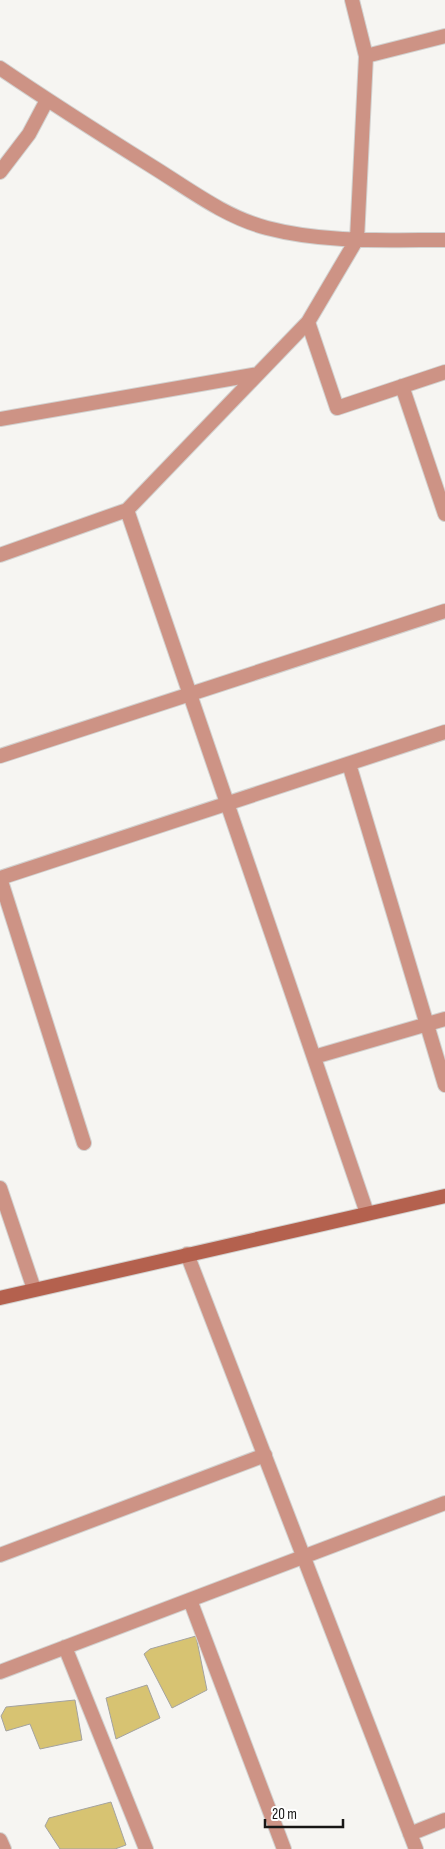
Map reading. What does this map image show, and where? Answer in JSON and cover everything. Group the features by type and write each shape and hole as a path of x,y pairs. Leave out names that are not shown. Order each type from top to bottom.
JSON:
{"main road":[{"path":"0,1298 445,1196"}],"street":[{"path":"0,555 127,510 308,322 358,240 366,56 352,0"},
{"path":"366,56 445,36"},
{"path":"0,68 227,214 267,228 313,236 358,240 445,240"},
{"path":"0,172 30,134 47,100"},
{"path":"308,322 336,408 445,372"},
{"path":"0,419 258,374"},
{"path":"402,386 445,514"},
{"path":"127,510 367,1214"},
{"path":"0,756 445,610"},
{"path":"84,1143 0,878 445,732"},
{"path":"349,764 445,1085"},
{"path":"314,1057 445,1019"},
{"path":"0,1188 34,1289"},
{"path":"187,1254 416,1849"},
{"path":"0,1555 265,1455"},
{"path":"0,1672 445,1503"},
{"path":"190,1600 284,1849"},
{"path":"64,1647 146,1849"},
{"path":"410,1834 445,1820"},
{"path":"0,1840 4,1849"}],"building":[{"path":"196,1636 207,1690 172,1708 144,1654 150,1649"},
{"path":"147,1685 160,1718 116,1739 106,1698"},
{"path":"75,1700 82,1740 40,1749 30,1724 6,1731 1,1716 6,1707"},
{"path":"111,1802 126,1845 115,1849 60,1849 45,1826 49,1818"}]}
